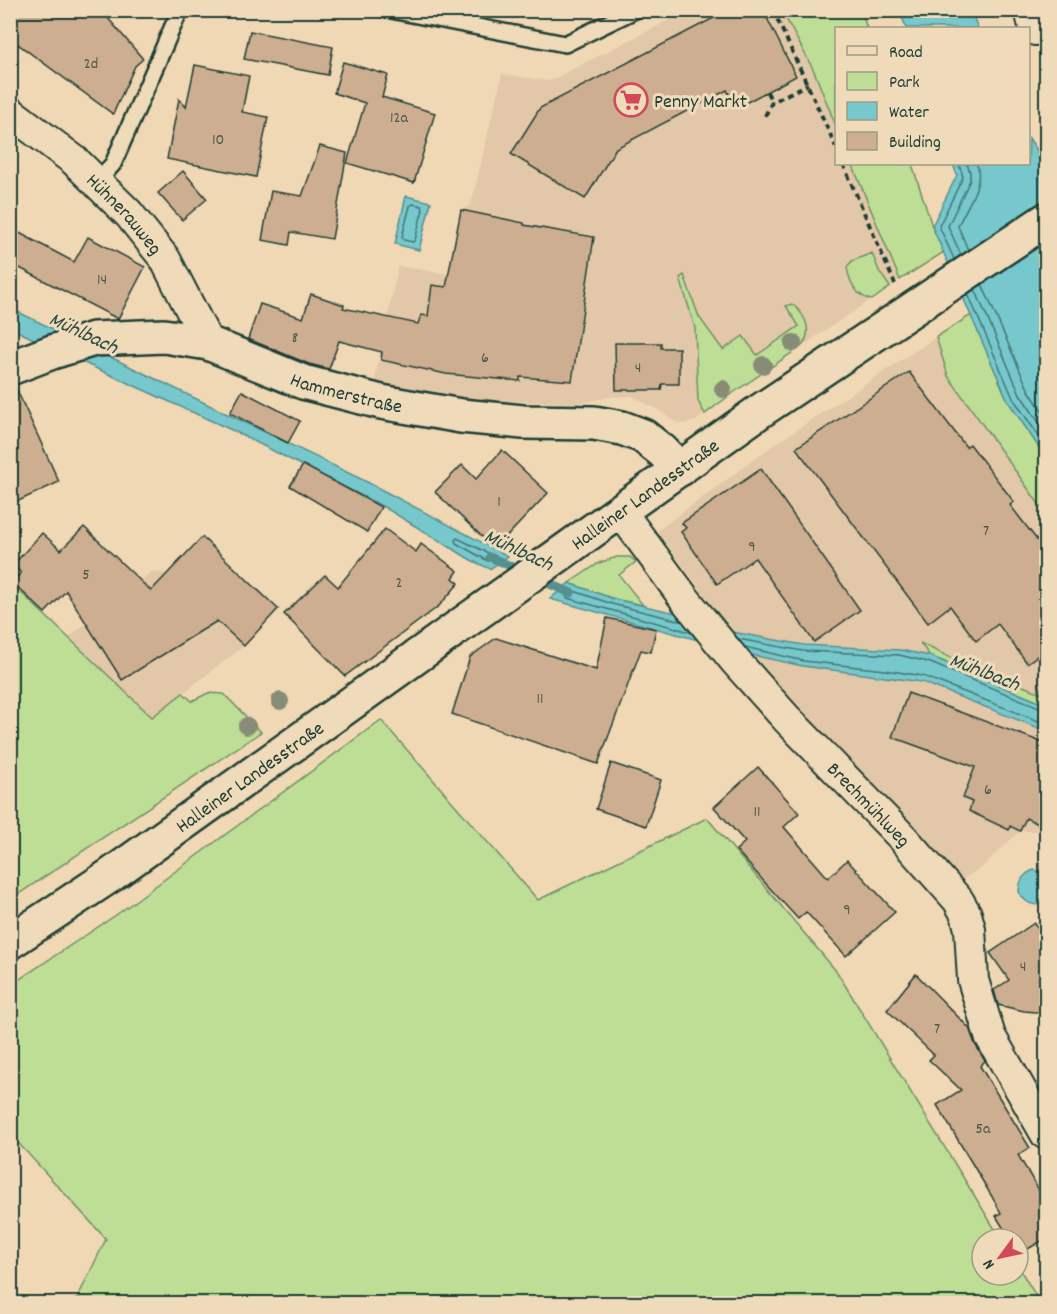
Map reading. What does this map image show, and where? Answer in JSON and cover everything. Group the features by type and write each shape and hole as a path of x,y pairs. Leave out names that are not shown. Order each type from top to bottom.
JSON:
{"main road":[{"name":"Halleiner Landesstraße","path":"10,942 111,875 760,411 1047,220"},
{"name":"Hammerstraße","path":"10,368 94,339 164,336 208,343 303,382 381,402 482,418 523,422 594,423 622,428 643,436 680,469"},
{"name":"Halleiner Landesstraße","path":"10,935 40,920"}],"street":[{"name":"Hühnerauweg","path":"10,112 75,161 129,214 165,259 208,343"},
{"name":"Brechmühlweg","path":"621,512 684,598 733,657 787,719 902,837 958,900 966,914 970,930 973,980 990,1036 1047,1134"}],"lane":[{"path":"96,183 113,165 180,10"},
{"path":"392,10 565,44 635,10"}],"path":[{"path":"772,10 835,143"},
{"path":"765,116 772,102 808,84"},
{"path":"767,92 772,102"},
{"path":"843,165 888,273 915,308"}],"shaded area":[{"path":"687,11 782,11 814,71 835,124 835,165 852,165 900,280 730,395 696,421 686,424 677,423 632,396 610,397 581,403 460,400 374,384 398,266 448,274 461,210 471,205 502,74 549,81"},
{"path":"936,337 948,376 1046,514 1046,705 930,656 900,650 804,645 732,632 657,531 775,444"},
{"path":"152,571 168,574 244,646 152,717 69,637"},
{"path":"752,655 803,666 922,682 1046,731 1046,831 1020,831 982,867 956,884 808,723"}],"green space":[{"path":"782,11 861,11 867,27 835,27 835,124 814,71"},
{"path":"852,165 912,165 932,226 944,252 900,280"},
{"path":"872,253 879,271 890,287 872,300 862,296 854,288 847,267 852,261"},
{"path":"684,275 699,317 723,350 743,336 757,355 799,326 786,306 792,304 804,318 807,329 802,346 705,414 698,401 695,328 680,278"},
{"path":"971,315 1008,401 1046,458 1046,514 948,376 936,337"},
{"path":"617,557 630,557 636,562 619,575 643,605 614,599 569,583 599,563"},
{"path":"11,583 152,717 183,693 192,701 208,693 224,694 261,732 11,899"},
{"path":"920,643 951,658 1046,695 1046,705 930,656"},
{"path":"381,720 538,900 707,818 837,972 994,1227 970,1227 970,1287 1030,1286 1037,1298 1034,1303 75,1303 106,1239 11,1135 11,985 116,915"}],"water":[{"path":"900,11 971,11 978,27 906,27"},
{"path":"1030,140 1046,164 1046,458 1008,401 932,226 957,175 953,165 1030,165"},
{"path":"406,196 431,202 419,250 395,244"},
{"path":"10,308 365,481 508,556 490,569 471,560 384,507 236,432 11,328"},
{"path":"569,583 614,599 676,613 732,632 804,645 900,650 930,656 1046,705 1046,731 922,682 803,666 752,655 550,599"},
{"path":"1034,870 1046,874 1046,901 1038,905 1027,902 1019,892 1022,878"}],"building":[{"path":"10,10 101,10 143,59 135,66 113,114 19,45 10,41"},
{"name":"Penny Markt","path":"729,10 763,10 796,76 736,108 727,90 616,148 585,199 511,154 540,108"},
{"path":"250,31 333,47 328,75 244,59"},
{"path":"343,62 388,75 382,97 435,113 414,183 347,163 365,103 334,93"},
{"path":"195,65 249,76 242,112 268,117 256,177 167,159 179,99 186,107"},
{"path":"320,146 347,153 332,239 291,232 289,245 262,240 271,191 302,196"},
{"path":"183,171 207,199 182,220 158,193"},
{"path":"461,210 524,223 524,225 594,237 572,381 520,377 520,381 446,374 381,360 382,352 339,341 329,369 309,364 248,339 260,304 303,318 311,294 344,305 343,308 418,324 421,315 428,316 432,285 446,287"},
{"path":"10,228 74,262 88,237 145,267 118,319 10,263"},
{"path":"615,343 661,343 661,348 679,348 679,384 662,384 661,390 616,390"},
{"path":"909,372 966,447 970,444 1014,502 1010,505 1047,553 1047,649 1027,663 998,624 976,641 950,606 928,623 796,448"},
{"path":"10,386 15,386 59,482 10,505"},
{"path":"242,391 300,421 288,443 230,413"},
{"path":"502,450 548,493 495,549 435,492 462,465 476,479"},
{"path":"303,465 381,507 367,532 290,486"},
{"path":"761,469 860,610 814,642 755,558 717,584 681,532 686,528 682,523"},
{"path":"84,527 151,591 202,537 278,609 244,646 217,621 122,680 66,591 45,613 12,582 21,573 13,565 42,533 61,550"},
{"path":"385,529 416,552 421,544 458,571 453,578 459,583 439,606 345,676 284,614 325,575 338,587"},
{"path":"607,618 656,629 651,652 641,650 598,764 452,714 470,657 496,638 596,670"},
{"path":"908,693 1047,744 1047,828 1026,818 1020,831 1010,826 1009,830 969,811 972,802 963,798 975,767 892,737"},
{"path":"611,763 661,780 646,826 596,809"},
{"path":"758,767 799,813 784,827 828,878 847,860 895,912 846,956 806,912 798,919 767,885 736,850 745,842 714,807"},
{"path":"1034,923 1047,942 1047,1013 998,1005 994,990 1009,980 990,953"},
{"path":"916,974 969,1028 985,1061 980,1066 1030,1148 1018,1155 1047,1204 1047,1238 1030,1248 1030,1227 1003,1227 996,1216 1001,1213 937,1105 961,1090 929,1060 934,1055 887,1010"}],"waterway":[{"name":"Mühlbach","path":"490,557 524,572"},
{"name":"Mühlbach","path":"536,578 571,593"}],"place":[{"name":"Penny Markt","path":"631,100"}]}
